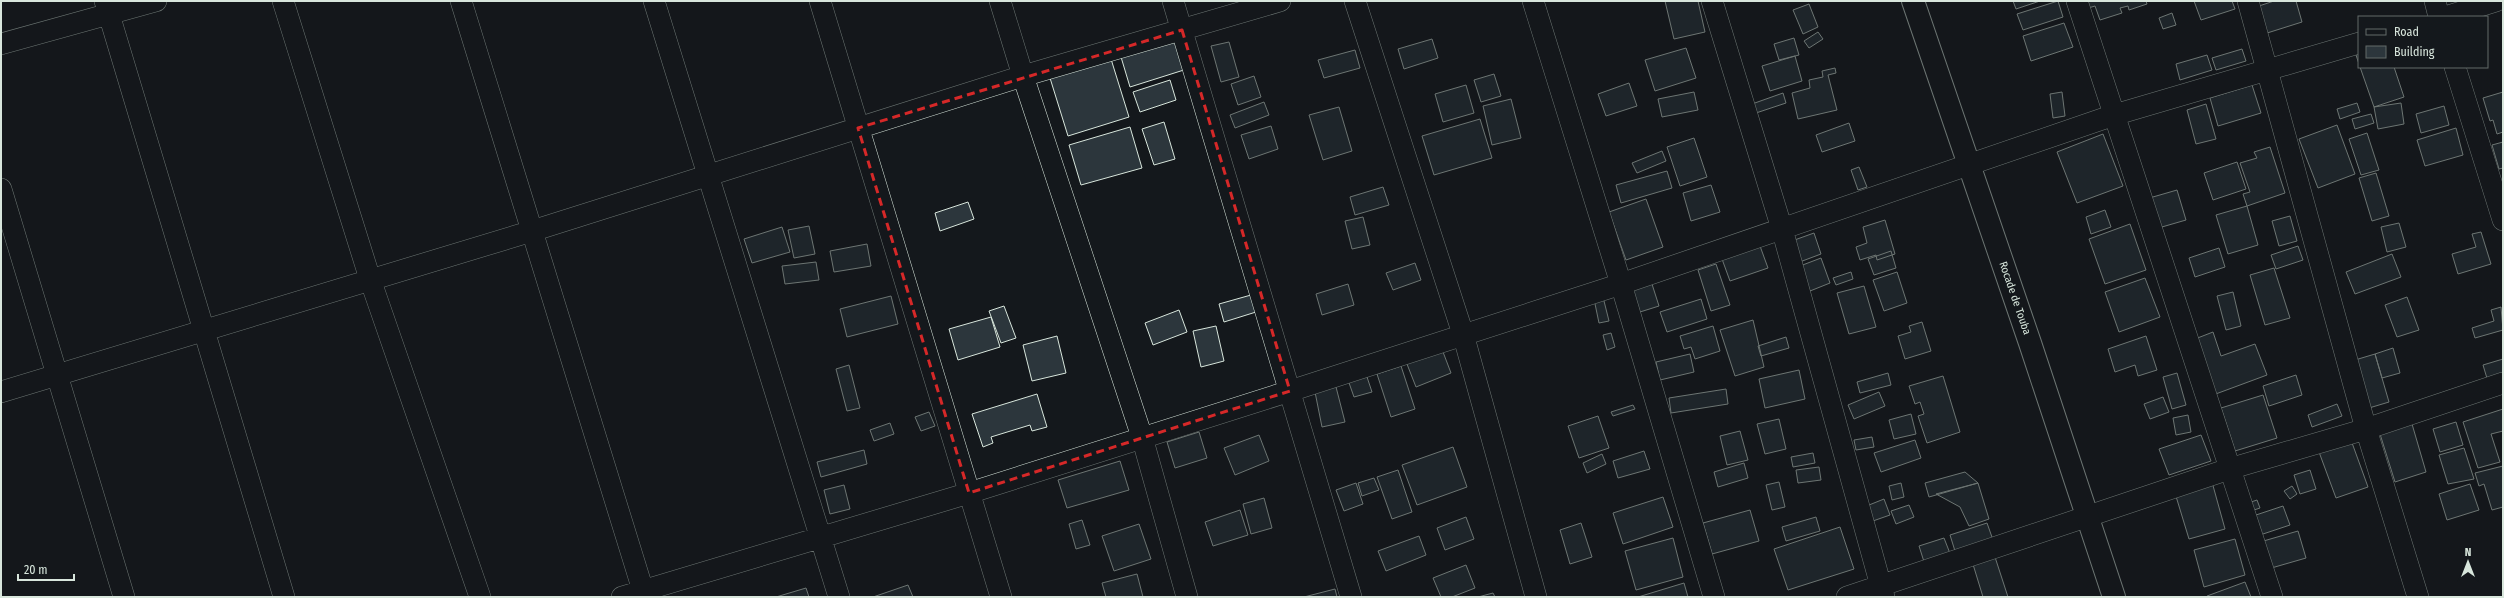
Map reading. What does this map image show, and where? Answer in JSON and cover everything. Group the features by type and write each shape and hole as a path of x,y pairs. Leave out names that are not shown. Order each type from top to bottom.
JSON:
{"main road":[{"name":"Rocade de Touba","path":"1913,1 1970,165 2114,597"}],"street":[{"path":"1,44 107,7 156,1"},
{"path":"283,1 370,279 480,597"},
{"path":"461,1 644,594"},
{"path":"654,1 822,538 839,597"},
{"path":"820,1 1001,597"},
{"path":"1000,1 1023,76 1142,437 1187,597"},
{"path":"1173,1 1351,597"},
{"path":"1,392 532,231 708,174 1023,76 1280,1"},
{"path":"1355,1 1463,334 1536,597"},
{"path":"1533,1 1621,284 1714,597"},
{"path":"1712,1 1782,230 1882,592"},
{"path":"2077,1 2272,597"},
{"path":"2248,1 2366,428 2418,597"},
{"path":"2434,1 2439,16"},
{"path":"2447,16 2496,1"},
{"path":"107,7 284,597"},
{"path":"622,597 644,594 1290,391 1621,284 2114,115 2358,43"},
{"path":"2455,68 2503,220"},
{"path":"1,189 124,597"},
{"path":"1846,597 1882,592 2087,516 2229,469 2366,428 2503,382"}],"highlighted area":[{"path":"1182,30 1290,391 969,493 858,128"}],"building":[{"path":"1665,1 1698,1 1705,32 1674,39"},
{"path":"2013,1 2040,1 2016,9"},
{"path":"2058,1 2063,17 2023,30 2017,14"},
{"path":"2083,1 2146,1 2147,4 2129,10 2128,6 2120,8 2122,13 2100,20 2095,6 2085,9"},
{"path":"2194,1 2232,1 2235,9 2201,20"},
{"path":"2274,1 2296,1 2302,22 2264,34 2256,7"},
{"path":"1809,4 1818,27 1803,34 1793,10"},
{"path":"2172,13 2176,25 2163,29 2159,18"},
{"path":"2064,23 2073,47 2031,61 2023,36"},
{"path":"1818,32 1823,39 1809,48 1804,41"},
{"path":"1794,38 1799,55 1779,60 1774,44"},
{"path":"1178,39 1187,69 1130,87 1121,57"},
{"path":"1432,39 1438,58 1404,69 1398,49"},
{"path":"1229,42 1239,77 1221,82 1211,46"},
{"path":"1686,48 1696,78 1655,91 1645,60"},
{"path":"2242,49 2246,61 2216,70 2212,58"},
{"path":"1355,50 1360,68 1324,78 1318,60"},
{"path":"2358,50 2358,61 2355,52"},
{"path":"2207,55 2212,70 2180,80 2176,64"},
{"path":"1795,56 1802,81 1770,91 1762,66"},
{"path":"1111,59 1129,117 1068,136 1050,78"},
{"path":"1835,68 1836,73 1828,75 1837,110 1798,119 1792,93 1810,88 1809,80 1823,77 1822,71"},
{"path":"2360,68 2394,68 2404,97 2374,107"},
{"path":"1494,74 1501,96 1481,102 1474,80"},
{"path":"1254,76 1261,97 1238,105 1231,84"},
{"path":"1170,80 1176,100 1140,112 1133,92"},
{"path":"1629,83 1637,106 1606,116 1598,94"},
{"path":"1466,85 1474,113 1443,122 1435,94"},
{"path":"2252,85 2261,113 2218,126 2210,98"},
{"path":"1694,92 1698,110 1662,117 1658,99"},
{"path":"2062,92 2065,116 2053,118 2050,94"},
{"path":"2503,92 2503,132 2497,134 2493,120 2490,121 2483,98"},
{"path":"1783,93 1786,103 1756,113 1752,104"},
{"path":"1511,99 1521,138 1492,145 1483,106"},
{"path":"1264,102 1269,115 1235,128 1230,115"},
{"path":"2357,103 2360,112 2340,119 2337,109"},
{"path":"2401,103 2404,124 2378,129 2374,107"},
{"path":"2206,104 2216,139 2196,144 2187,110"},
{"path":"2444,106 2449,125 2421,133 2416,114"},
{"path":"1339,107 1352,151 1323,160 1309,115"},
{"path":"2371,114 2374,123 2355,129 2352,119"},
{"path":"1480,119 1492,158 1434,175 1422,136"},
{"path":"1164,122 1175,159 1154,165 1142,129"},
{"path":"1849,123 1855,141 1822,152 1816,135"},
{"path":"2337,125 2355,174 2318,188 2299,139"},
{"path":"1271,126 1278,149 1249,159 1241,135"},
{"path":"1130,127 1142,168 1081,185 1069,145"},
{"path":"2456,128 2463,155 2425,166 2417,140"},
{"path":"2367,133 2379,170 2361,175 2349,139"},
{"path":"2103,134 2123,186 2077,203 2057,152"},
{"path":"1694,138 1707,177 1680,186 1667,147"},
{"path":"2503,142 2503,168 2499,169 2492,145"},
{"path":"2270,147 2285,193 2247,206 2243,194 2250,192 2240,163 2257,158 2254,152"},
{"path":"1662,151 1666,161 1637,173 1632,163"},
{"path":"2237,162 2246,189 2213,200 2204,173"},
{"path":"1859,167 1867,187 1858,190 1851,170"},
{"path":"1667,171 1672,188 1621,203 1616,185"},
{"path":"2376,173 2389,216 2372,221 2359,178"},
{"path":"1711,185 1720,212 1691,221 1683,193"},
{"path":"1383,187 1389,205 1355,215 1350,197"},
{"path":"2177,190 2186,220 2155,229 2146,199"},
{"path":"1646,199 1663,247 1626,260 1609,212"},
{"path":"968,202 974,219 940,231 935,213"},
{"path":"2247,206 2258,245 2228,254 2216,215"},
{"path":"2105,210 2111,227 2091,234 2086,217"},
{"path":"2290,216 2297,241 2279,246 2272,221"},
{"path":"1363,217 1370,245 1352,249 1345,221"},
{"path":"1885,220 1895,254 1877,260 1876,255 1860,260 1856,247 1867,243 1863,227"},
{"path":"2399,223 2406,247 2387,252 2381,227"},
{"path":"2130,224 2146,270 2105,284 2089,239"},
{"path":"809,226 815,254 794,258 788,230"},
{"path":"782,227 790,252 752,263 744,239"},
{"path":"2481,232 2491,264 2458,274 2452,254 2476,247 2472,234"},
{"path":"1814,233 1821,254 1797,263 1789,242"},
{"path":"867,244 871,266 834,272 830,251"},
{"path":"1760,246 1768,268 1730,281 1722,259"},
{"path":"2298,246 2303,260 2276,269 2271,255"},
{"path":"2219,248 2225,267 2195,277 2189,258"},
{"path":"1891,251 1896,268 1874,275 1868,259"},
{"path":"2392,254 2401,277 2355,294 2346,272"},
{"path":"1821,258 1830,283 1810,291 1800,266"},
{"path":"816,262 819,280 785,284 782,266"},
{"path":"1415,263 1421,280 1393,290 1386,273"},
{"path":"1716,264 1730,305 1711,311 1698,270"},
{"path":"2274,268 2290,318 2265,325 2250,275"},
{"path":"1851,272 1853,279 1836,285 1833,278"},
{"path":"1897,272 1907,303 1884,311 1873,280"},
{"path":"2145,278 2160,317 2119,332 2105,292"},
{"path":"1651,281 1659,306 1640,312 1631,288"},
{"path":"1348,284 1354,305 1322,315 1316,294"},
{"path":"1864,286 1876,327 1849,334 1837,293"},
{"path":"2233,292 2241,326 2226,330 2217,296"},
{"path":"1251,295 1256,312 1224,322 1219,304"},
{"path":"891,296 898,324 847,337 840,309"},
{"path":"1603,297 1609,321 1599,323 1594,299"},
{"path":"2407,297 2419,330 2397,337 2385,305"},
{"path":"1701,299 1707,319 1667,332 1660,312"},
{"path":"1004,306 1016,338 1001,343 989,311"},
{"path":"2501,307 2503,330 2475,338 2472,328 2494,321 2491,310"},
{"path":"1179,310 1187,332 1153,345 1145,323"},
{"path":"991,317 1000,347 958,360 949,329"},
{"path":"1753,320 1764,367 1735,376 1720,330"},
{"path":"1922,322 1931,351 1905,359 1898,336 1911,332 1909,326"},
{"path":"1216,326 1224,361 1201,367 1193,331"},
{"path":"1713,326 1720,351 1695,359 1691,347 1684,349 1680,336"},
{"path":"2213,332 2221,356 2255,344 2267,375 2213,395 2195,339"},
{"path":"1611,333 1615,347 1607,350 1603,335"},
{"path":"1057,336 1066,373 1032,381 1023,345"},
{"path":"2146,336 2157,370 2138,376 2135,365 2115,372 2108,349"},
{"path":"1786,337 1789,348 1761,356 1758,346"},
{"path":"1440,344 1451,373 1416,387 1405,359"},
{"path":"2393,348 2400,373 2382,378 2375,354"},
{"path":"1690,354 1694,372 1660,380 1656,362"},
{"path":"2375,354 2389,402 2369,408 2355,360"},
{"path":"2503,359 2503,381 2489,385 2483,365"},
{"path":"849,365 860,408 847,411 836,369"},
{"path":"1401,366 1415,409 1391,417 1377,374"},
{"path":"1799,370 1805,399 1765,408 1759,379"},
{"path":"1888,373 1891,385 1860,393 1857,382"},
{"path":"2177,373 2186,405 2172,409 2163,377"},
{"path":"1366,374 1372,392 1354,397 1348,380"},
{"path":"2296,375 2302,395 2269,406 2263,386"},
{"path":"1943,376 1960,432 1927,443 1918,416 1924,414 1920,402 1915,404 1909,386"},
{"path":"1336,387 1345,422 1322,427 1315,392"},
{"path":"1726,389 1728,404 1671,413 1669,398"},
{"path":"1879,392 1885,406 1854,419 1848,405"},
{"path":"1037,394 1047,427 1032,431 1030,425 991,437 993,443 983,447 972,414"},
{"path":"2263,395 2277,438 2235,451 2221,408"},
{"path":"2163,397 2169,412 2150,419 2144,404"},
{"path":"2337,404 2342,416 2312,427 2308,415"},
{"path":"1633,405 1635,409 1613,416 1611,412"},
{"path":"2503,409 2503,431 2491,434 2500,462 2478,468 2463,422"},
{"path":"929,412 935,426 921,431 915,417"},
{"path":"1911,414 1916,434 1894,439 1889,420"},
{"path":"2188,415 2191,432 2176,435 2173,418"},
{"path":"1598,416 1609,448 1579,458 1568,426"},
{"path":"1779,419 1786,449 1765,454 1757,424"},
{"path":"2456,422 2463,445 2440,452 2433,429"},
{"path":"890,423 894,434 874,441 870,430"},
{"path":"2412,424 2426,472 2395,482 2380,434"},
{"path":"1740,431 1748,460 1727,465 1720,436"},
{"path":"1199,432 1207,458 1175,468 1167,442"},
{"path":"1259,435 1269,461 1235,475 1224,448"},
{"path":"2201,435 2211,461 2169,475 2159,449"},
{"path":"1872,437 1874,447 1856,450 1854,440"},
{"path":"1915,440 1921,458 1881,472 1874,453"},
{"path":"2351,440 2368,487 2336,498 2319,452"},
{"path":"1453,447 1467,487 1417,505 1402,465"},
{"path":"2464,448 2474,479 2448,484 2439,455"},
{"path":"864,450 867,464 821,477 817,462"},
{"path":"1644,451 1650,469 1618,478 1613,461"},
{"path":"1813,453 1815,463 1793,467 1791,457"},
{"path":"1602,454 1606,464 1587,473 1583,463"},
{"path":"1120,461 1129,490 1067,508 1058,480"},
{"path":"1744,463 1748,478 1718,487 1714,472"},
{"path":"2503,466 2503,507 2492,510 2484,484 2479,486 2475,473"},
{"path":"1819,467 1821,480 1798,483 1796,470"},
{"path":"1398,470 1412,512 1392,519 1377,477"},
{"path":"2310,470 2316,489 2300,494 2294,475"},
{"path":"1965,472 1978,483 1929,497 1925,483"},
{"path":"1374,478 1379,490 1362,496 1358,483"},
{"path":"1779,482 1785,507 1772,510 1766,485"},
{"path":"2212,482 2225,529 2189,539 2175,493"},
{"path":"1356,483 1363,504 1344,511 1336,490"},
{"path":"1901,483 1904,497 1892,500 1889,486"},
{"path":"1978,483 1989,519 1969,526 1960,507 1936,494"},
{"path":"2470,484 2479,510 2447,520 2439,494"},
{"path":"844,485 850,509 830,514 824,490"},
{"path":"2292,486 2297,494 2290,499 2284,491"},
{"path":"1663,497 1673,527 1623,544 1613,513"},
{"path":"1264,498 1272,528 1251,534 1243,504"},
{"path":"1884,499 1890,515 1870,522 1864,507"},
{"path":"2257,500 2260,508 2248,512 2245,504"},
{"path":"1909,505 1914,517 1896,524 1891,511"},
{"path":"2283,506 2290,525 2257,536 2250,517"},
{"path":"1240,510 1248,535 1213,546 1205,522"},
{"path":"1750,510 1759,541 1712,554 1703,523"},
{"path":"1466,517 1474,539 1445,550 1437,528"},
{"path":"1816,517 1820,531 1786,541 1782,527"},
{"path":"1082,520 1090,545 1076,549 1069,524"},
{"path":"1581,523 1592,557 1570,564 1560,530"},
{"path":"1987,523 1993,540 1955,551 1950,535"},
{"path":"1139,524 1151,559 1114,571 1102,536"},
{"path":"1840,527 1854,569 1788,590 1774,549"},
{"path":"2298,531 2306,558 2268,569 2260,542"},
{"path":"1419,536 1426,555 1386,571 1378,551"},
{"path":"1673,538 1683,577 1636,590 1625,551"},
{"path":"1944,538 1951,556 1926,568 1919,546"},
{"path":"2235,539 2245,575 2204,587 2194,550"},
{"path":"1994,554 2008,597 1983,597 1972,561"},
{"path":"1466,565 1475,588 1452,597 1441,597 1433,578"},
{"path":"1137,574 1143,597 1106,597 1102,583"},
{"path":"2245,582 2251,597 2207,596"},
{"path":"1684,583 1688,597 1638,597"},
{"path":"908,585 913,597 873,597"},
{"path":"806,588 809,597 776,597"},
{"path":"1335,589 1337,597 1304,597"},
{"path":"1493,593 1495,597 1478,597"}]}
